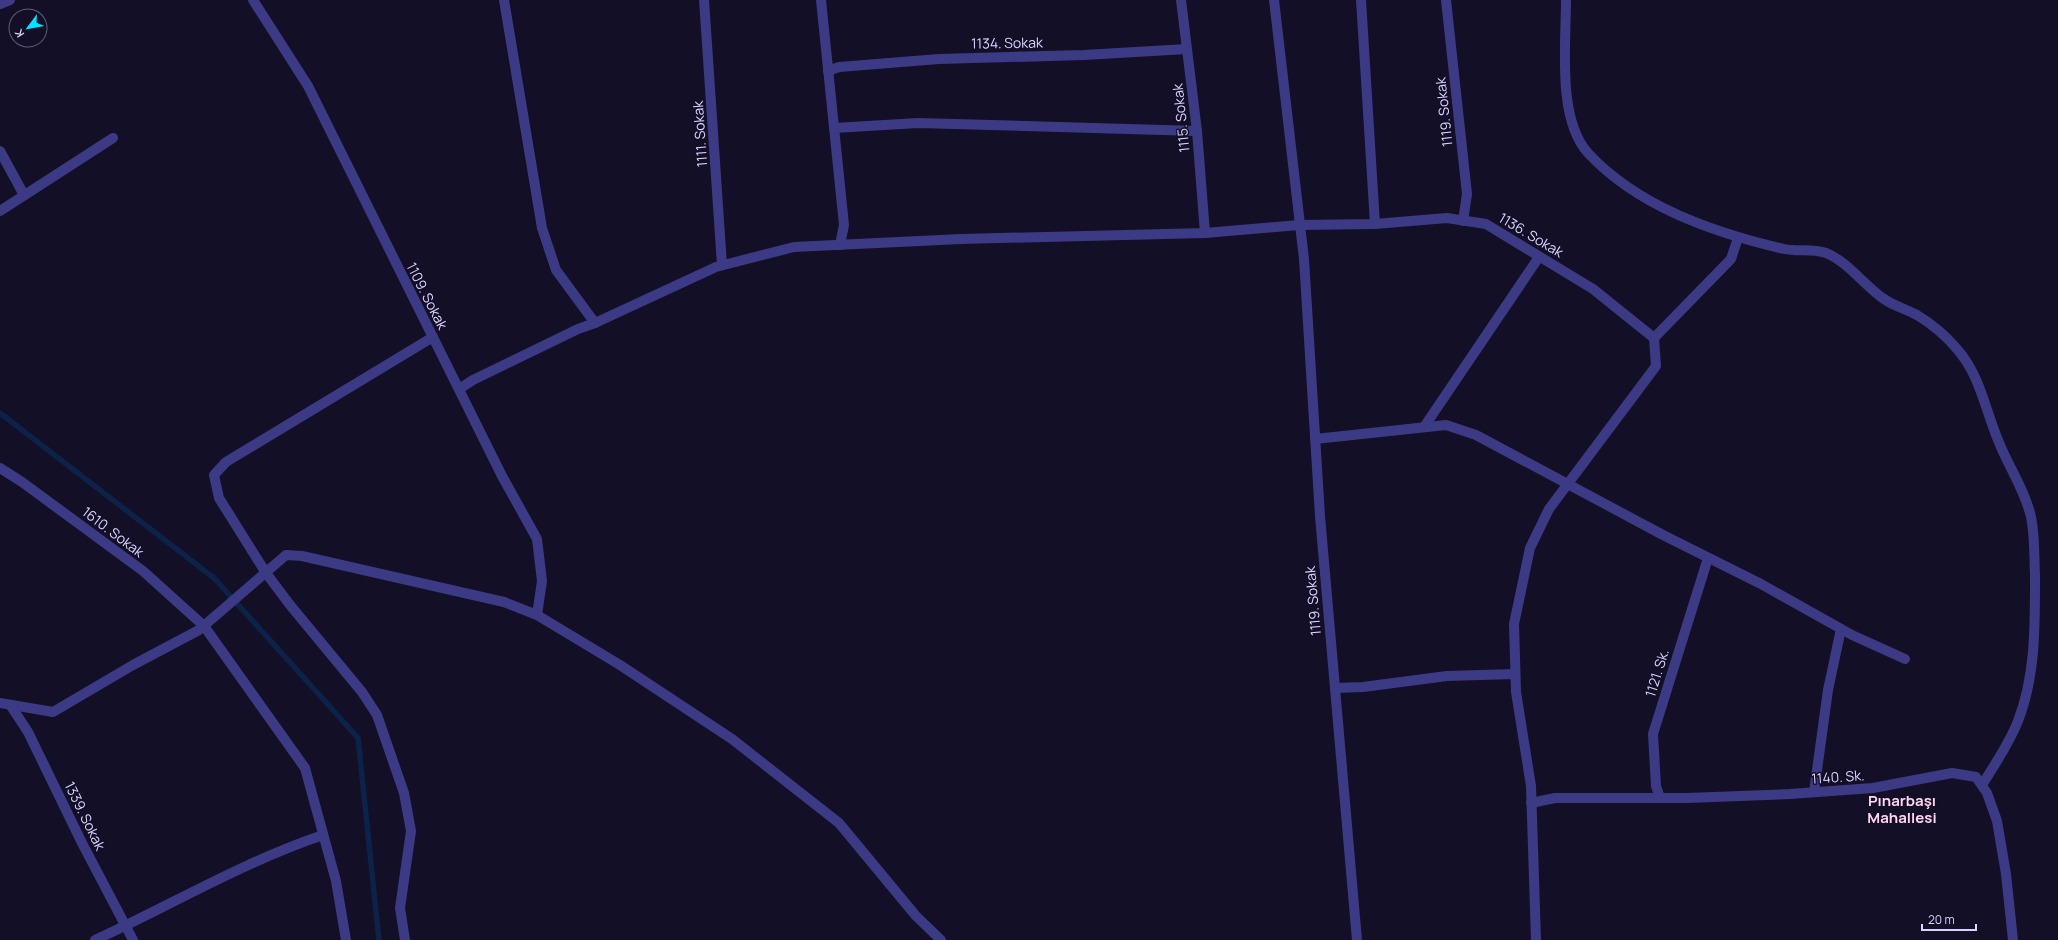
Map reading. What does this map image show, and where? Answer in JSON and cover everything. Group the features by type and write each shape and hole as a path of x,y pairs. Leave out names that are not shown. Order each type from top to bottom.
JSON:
{"street":[{"name":"1109. Sokak","path":"253,0 308,86 502,476 537,540 542,581 537,615"},
{"path":"504,0 542,228 556,270 595,323"},
{"name":"1111. Sokak","path":"704,0 722,265"},
{"path":"821,0 844,225 840,245"},
{"name":"1115. Sokak","path":"1181,0 1197,131 1205,233"},
{"name":"1119. Sokak","path":"1274,0 1304,259 1315,439 1357,940"},
{"path":"1361,0 1375,224"},
{"name":"1119. Sokak","path":"1446,0 1467,194 1463,221"},
{"path":"1566,0 1566,88 1569,115 1577,138 1588,154 1624,184 1661,207 1738,238 1789,250 1809,250 1828,254 1886,301 1918,316 1937,329 1958,350 1978,380 1998,440 2020,488 2031,517 2034,548 2034,631 2028,691 2018,722 2005,750 1982,785 1987,793 1996,821 2006,874 2013,940"},
{"name":"1134. Sokak","path":"828,71 839,67 939,59 1084,55 1187,49"},
{"path":"834,128 918,123 1197,131"},
{"path":"0,211 24,194 113,138"},
{"path":"0,151 24,194"},
{"name":"1136. Sokak","path":"459,389 480,376 578,329 595,323 722,265 794,247 961,239 1205,233 1299,225 1375,224 1447,218 1486,224 1538,257 1593,289 1654,338"},
{"path":"1536,940 1531,786 1516,692 1514,624 1530,548 1549,509 1566,484 1656,366 1654,338 1731,259 1738,238"},
{"path":"1424,427 1538,257"},
{"path":"405,940 400,908 411,832 404,793 377,715 362,692 263,575 219,498 214,475 226,462 432,337"},
{"path":"1315,439 1446,425 1476,435 1566,484 1760,584 1841,629 1905,659"},
{"name":"1610. Sokak","path":"0,468 22,482 143,571 207,623 305,768 336,882 346,940"},
{"path":"0,703 52,712 133,664 207,623 286,556 302,556 504,602 537,615 620,665 732,739 839,823 916,916 941,940"},
{"name":"1121. Sk.","path":"1660,798 1656,786 1654,734 1708,558"},
{"path":"1814,792 1828,690 1841,629"},
{"path":"1335,688 1363,687 1447,676 1515,674"},
{"name":"1339. Sokak","path":"11,706 28,732 82,843 133,940"},
{"name":"1140. Sk.","path":"1531,803 1555,798 1660,798 1874,788 1952,772 1976,777 1982,785"},
{"path":"95,940 240,869 288,847 323,835"}],"waterway":[{"path":"0,413 214,578 358,738 379,940"}],"district":[{"name":"Pınarbaşı Mahallesi","path":"1902,810"}]}
